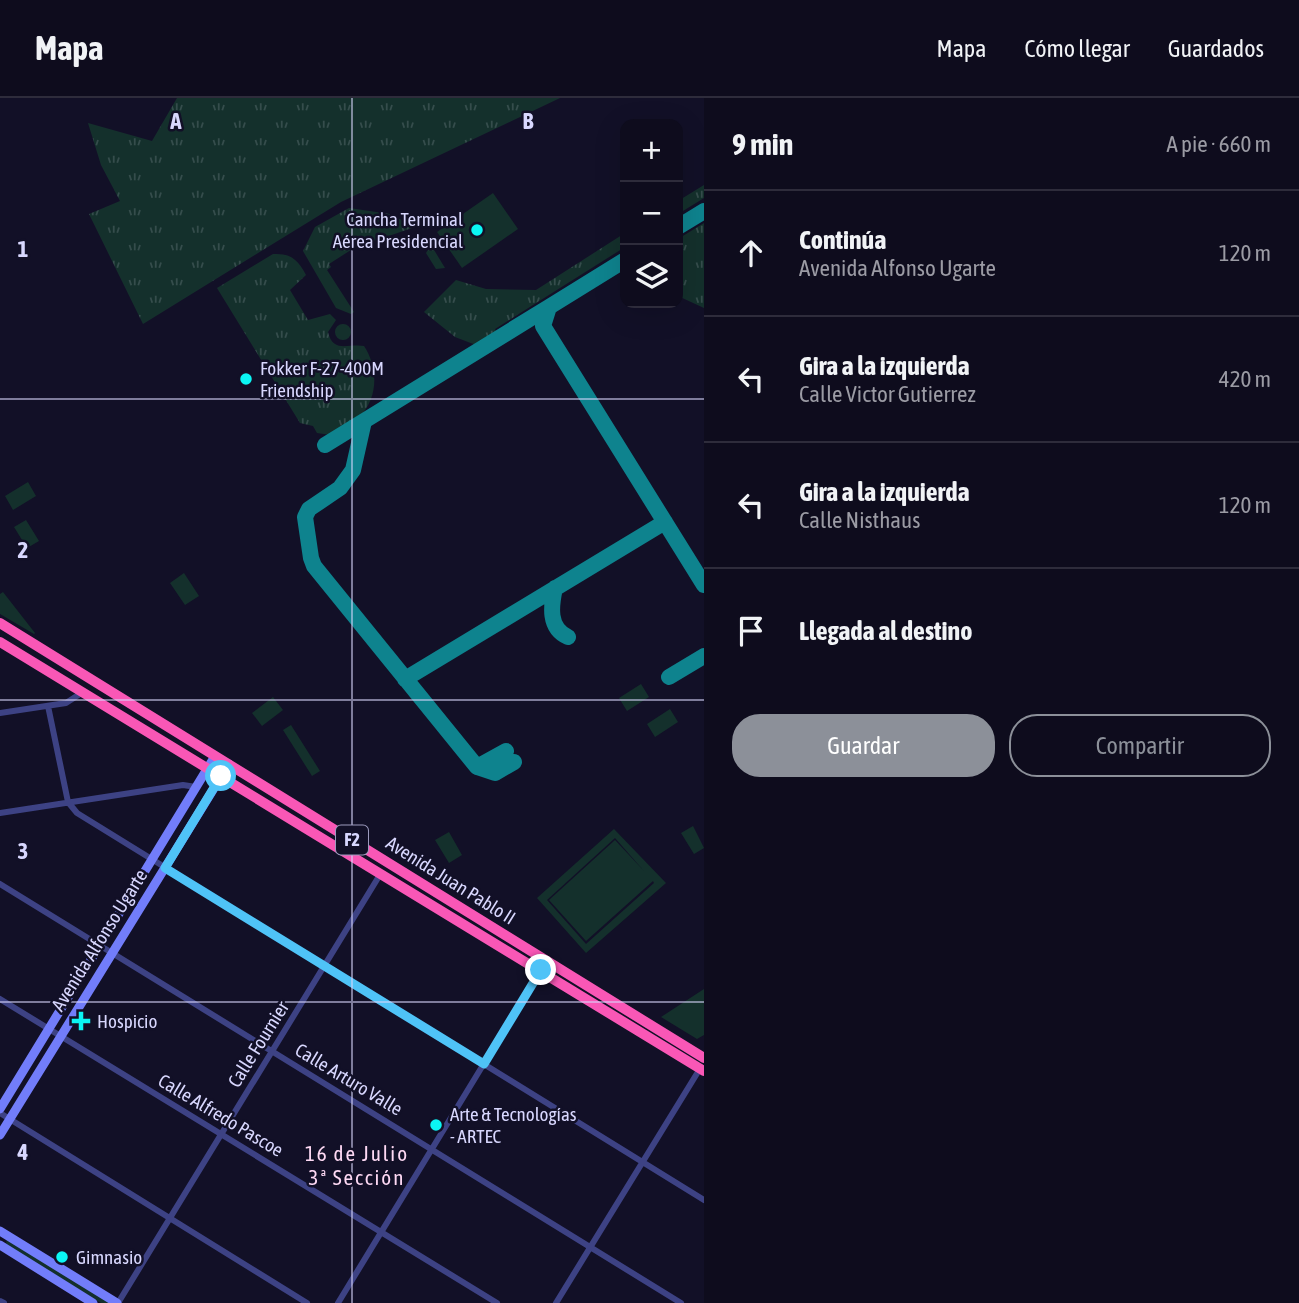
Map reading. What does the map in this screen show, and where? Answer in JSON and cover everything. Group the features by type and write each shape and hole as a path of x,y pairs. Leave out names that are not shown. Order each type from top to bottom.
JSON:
{"highway":[{"name":"Avenida Juan Pablo II","path":"0,623 229,764 703,1065"},
{"name":"Avenida Juan Pablo II","path":"0,642 541,970 703,1065"}],"main road":[{"name":"Avenida Alfonso Ugarte","path":"0,1111 215,756"},
{"name":"Avenida Alfonso Ugarte","path":"0,1135 229,764"},
{"path":"0,1231 117,1303"},
{"path":"0,1245 93,1303"}],"street":[{"path":"0,713 72,701 83,692"},
{"path":"48,706 68,802 83,818 704,1200"},
{"path":"0,813 183,785 196,787"},
{"name":"Calle Fournier","path":"117,1303 381,873"},
{"name":"Calle Arturo Valle","path":"0,884 681,1303"},
{"path":"338,1303 541,970"},
{"name":"Calle Alfredo Pascoe","path":"0,999 497,1303"},
{"path":"556,1303 703,1065"},
{"path":"0,1111 307,1303"}],"green space":[{"path":"177,98 560,98 341,202 143,324 89,214 120,201 101,165 88,123 152,141"},
{"path":"704,185 704,198 683,211 683,198"},
{"name":"Cancha Terminal Aérea Presidencial","path":"493,193 518,229 462,268 437,232"},
{"path":"349,208 390,214 415,227 371,242 368,239 329,264 331,267 327,270 354,312 351,314 336,308 303,251 315,227"},
{"path":"704,223 704,308 683,298 683,236"},
{"path":"620,236 620,250 495,329 496,332 476,345 455,337 424,312 456,280 486,289 536,290"},
{"path":"431,245 445,268 436,269 426,253"},
{"path":"273,254 293,258 306,275 290,290 308,320 330,314 336,320 328,332 330,339 342,346 364,346 372,363 373,392 366,409 353,422 331,435 317,433 313,426 300,423 217,288"},
{"path":"343,324 349,326 349,338 343,340 337,338 335,332 337,326"},
{"path":"28,482 36,496 13,510 5,496"},
{"path":"26,520 39,541 27,548 14,527"},
{"path":"184,573 199,596 185,605 170,583"},
{"path":"3,592 34,634 0,614 0,594"},
{"path":"641,684 649,697 627,711 619,698"},
{"path":"273,697 283,710 262,726 252,713"},
{"path":"670,709 678,722 655,737 647,724"},
{"path":"291,725 320,771 312,776 283,730"},
{"path":"693,826 704,848 694,854 681,833"},
{"path":"614,829 666,883 586,953 537,898","holes":["615,838 644,871 615,840 549,900 586,941 653,881 654,883 586,944 547,900"]},
{"path":"449,832 462,855 449,863 435,840"},
{"path":"704,989 704,1035 697,1039 661,1017"},
{"path":"7,1239 111,1303 101,1303 6,1244"}],"taxiway":[{"path":"683,224 704,211"},
{"path":"620,263 549,307 543,326 704,585"},
{"path":"325,445 549,307"},
{"path":"364,421 353,470 340,488 309,509 305,517 314,566 477,767 495,773 514,762"},
{"path":"405,679 665,522"},
{"path":"555,588 552,616 557,628 568,637"},
{"path":"669,677 704,656"},
{"path":"477,767 506,751"}],"place":[{"name":"Cancha Terminal Aérea Presidencial","path":"477,230"},
{"name":"Fokker F-27-400M Friendship","path":"246,379"},
{"name":"Hospicio","path":"81,1021"},
{"name":"Arte & Tecnologías - ARTEC","path":"436,1125"},
{"name":"Gimnasio","path":"62,1257"}],"district":[{"name":"16 de Julio 3ª Sección","path":"357,1166"}],"route":[{"path":"221,776 165,868 484,1064 541,970"}]}
